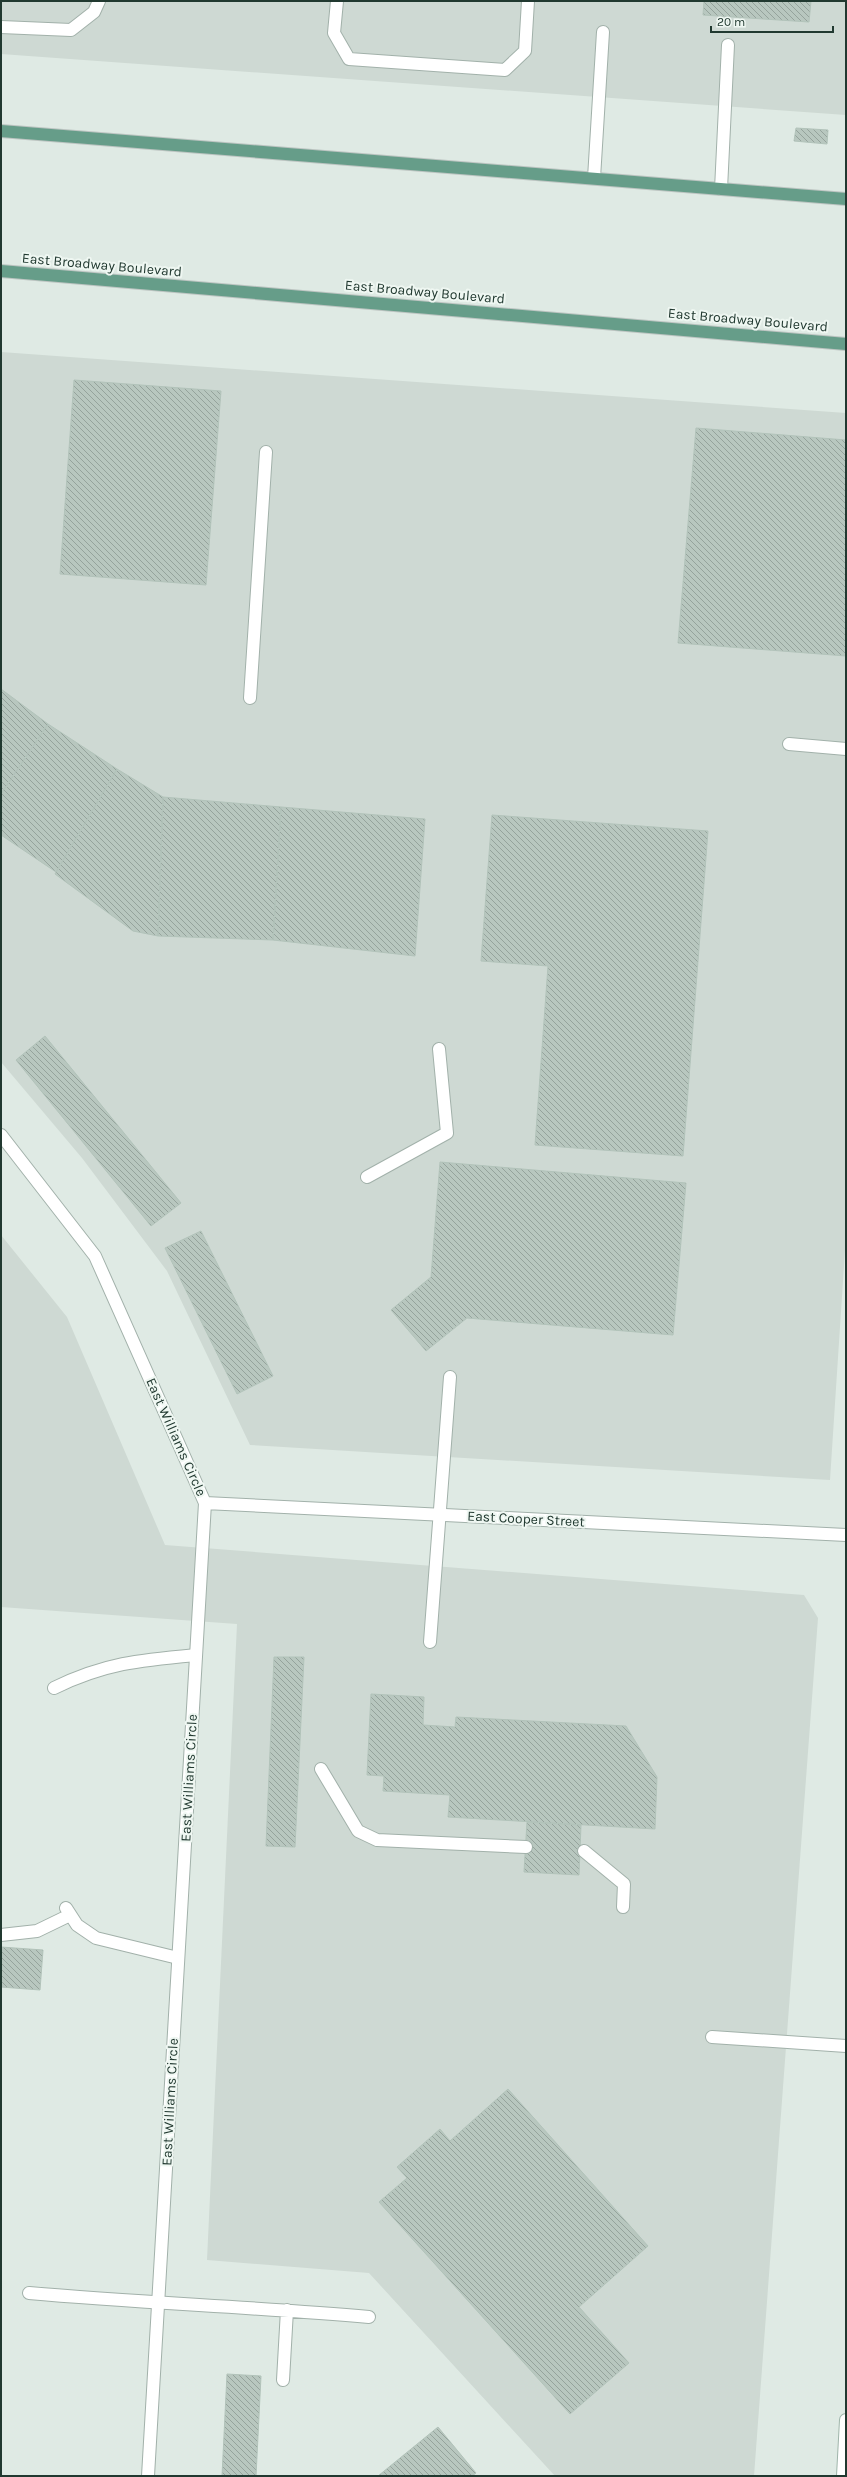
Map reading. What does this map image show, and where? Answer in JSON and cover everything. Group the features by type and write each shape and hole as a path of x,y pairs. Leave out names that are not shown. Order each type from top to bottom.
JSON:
{"main road":[{"path":"1,131 846,199"},
{"name":"East Broadway Boulevard","path":"1,271 846,344"}],"street":[{"path":"1,27 71,30 94,12 99,1"},
{"path":"337,1 334,33 349,59 505,70 525,51 528,1"},
{"path":"594,178 603,32"},
{"path":"721,189 728,45"},
{"path":"250,698 266,452"},
{"path":"789,744 846,749"},
{"path":"367,1177 447,1133 439,1049"},
{"name":"East Williams Circle","path":"2,1139 95,1256 205,1503 148,2476"},
{"path":"430,1642 450,1377"},
{"name":"East Cooper Street","path":"205,1503 846,1535"},
{"path":"54,1688 79,1676 110,1665 196,1655"},
{"path":"321,1769 358,1831 377,1840 526,1847"},
{"path":"584,1851 624,1884 623,1907"},
{"path":"1,1935 37,1931 68,1912 77,1925 96,1938 178,1958"},
{"path":"712,2037 846,2046"},
{"path":"29,2293 158,2304 287,2310 369,2317"},
{"path":"283,2380 287,2310"},
{"path":"843,2476 846,2420"}],"shaded area":[{"path":"1,1 846,1 846,115 1,54"},
{"path":"1,352 846,413 846,1235 830,1480 250,1445 167,1271 82,1158 1,1062"},
{"path":"1,1235 67,1317 165,1545 804,1595 818,1618 754,2476 555,2476 369,2273 207,2260 237,1624 1,1607"}],"building":[{"path":"704,1 811,1 809,22 703,15"},
{"path":"796,128 828,130 827,144 794,141"},
{"path":"74,380 221,391 206,585 60,574"},
{"path":"696,428 846,440 846,656 678,643"},
{"path":"1,689 48,724 1,794"},
{"path":"48,724 117,769 56,872 1,835 1,794"},
{"path":"117,769 163,797 158,936 133,931 55,874"},
{"path":"163,797 281,807 273,940 158,936"},
{"path":"281,807 425,819 415,956 273,940"},
{"path":"492,815 708,831 683,1156 535,1145 548,966 481,961"},
{"path":"45,1036 181,1203 151,1226 16,1060"},
{"path":"440,1162 686,1183 673,1335 467,1318 426,1351 391,1310 431,1277"},
{"path":"201,1231 273,1376 237,1394 165,1248"},
{"path":"274,1657 304,1657 295,1847 266,1846"},
{"path":"371,1694 424,1697 423,1725 455,1727 456,1717 626,1726 657,1777 655,1829 448,1817 450,1795 383,1791 384,1776 367,1775"},
{"path":"527,1822 581,1825 579,1875 524,1872"},
{"path":"1,1947 43,1950 40,1990 1,1987"},
{"path":"508,2089 648,2246 579,2307 629,2363 570,2414 379,2202 407,2178 397,2167 440,2129 450,2141"},
{"path":"227,2374 261,2376 256,2476 222,2476"},
{"path":"438,2427 476,2473 472,2476 378,2476"}]}
